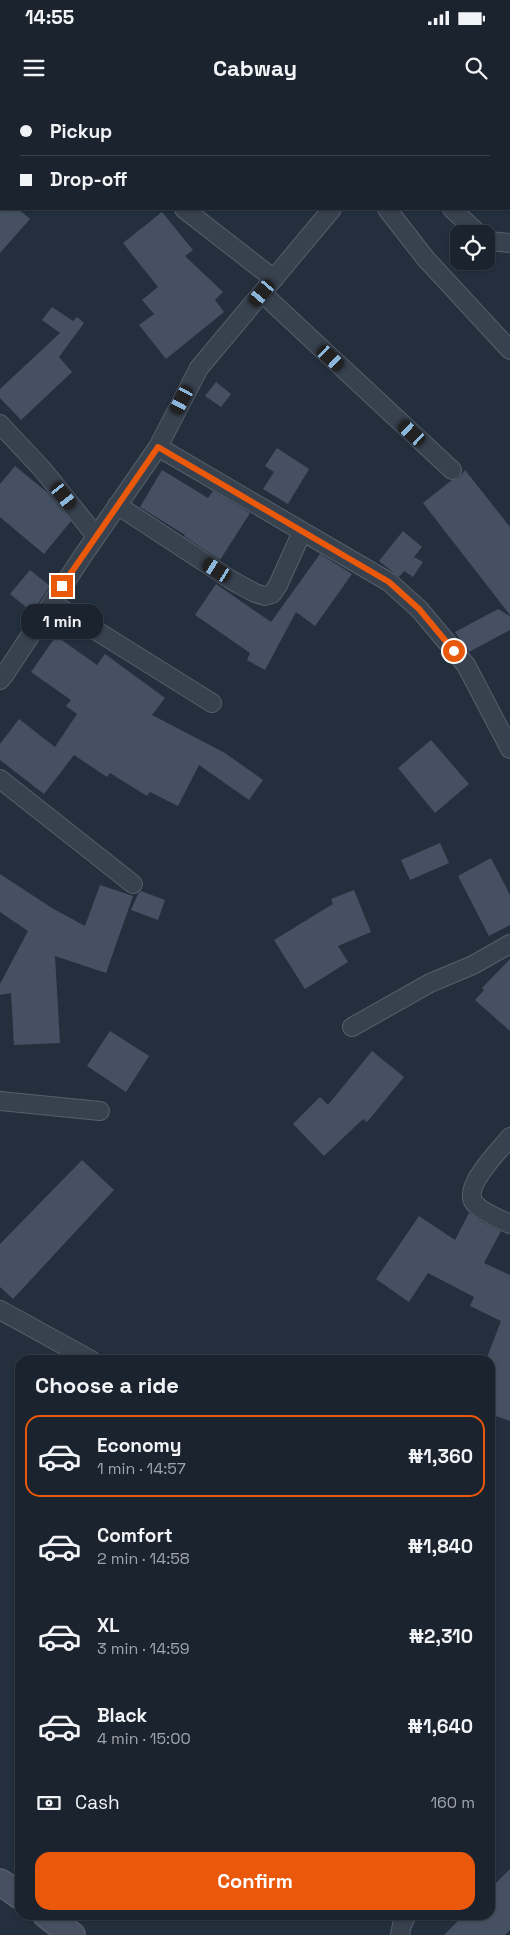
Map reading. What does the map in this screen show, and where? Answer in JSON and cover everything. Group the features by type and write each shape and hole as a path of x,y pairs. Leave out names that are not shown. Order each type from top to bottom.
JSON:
{"street":[{"path":"185,210 274,279"},
{"path":"0,680 158,447 199,368 331,210"},
{"path":"388,210 426,259 510,350"},
{"path":"453,210 469,225"},
{"path":"495,240 510,243"},
{"path":"262,293 452,470"},
{"path":"0,424 43,470 96,536"},
{"path":"158,447 389,582 419,609 466,665 510,749"},
{"path":"117,505 233,580 255,593 265,596 272,594 278,585 302,532"},
{"path":"52,603 212,703"},
{"path":"0,779 133,884"},
{"path":"352,1027 430,983 473,965 510,944"},
{"path":"0,1101 100,1111"},
{"path":"510,1137 486,1165 472,1189 471,1197 476,1205 510,1224"},
{"path":"0,1310 82,1355"},
{"path":"0,1882 15,1892"},
{"path":"54,1920 72,1935"},
{"path":"400,1935 404,1920"}],"building":[{"path":"0,210 19,210 30,219 0,253"},
{"path":"162,212 193,250 185,256 223,292 215,300 224,312 166,359 139,325 154,314 142,300 158,287 123,243"},
{"path":"52,307 73,321 77,317 84,323 59,357 72,372 21,420 0,398 0,389 60,333 42,320"},
{"path":"216,382 231,394 221,407 205,396"},
{"path":"277,448 309,469 288,504 263,489 274,472 265,466"},
{"path":"15,466 48,493 71,521 44,554 0,517 0,484"},
{"path":"162,470 208,498 213,491 250,513 220,560 185,535 140,507"},
{"path":"465,470 510,527 510,615 423,503 452,480 459,478"},
{"path":"403,531 422,547 414,557 423,562 413,577 404,571 399,577 379,561"},
{"path":"320,554 352,574 315,626 296,612 265,670 247,660 250,653 195,615 216,584 271,622"},
{"path":"30,570 50,586 32,612 10,594"},
{"path":"498,609 510,616 510,630 469,652 455,632"},
{"path":"56,636 97,665 105,654 165,698 152,715 225,753 263,780 249,800 199,765 178,806 150,792 147,796 110,773 107,777 74,755 44,794 0,760 0,744 19,719 55,747 77,714 66,706 71,700 31,672"},
{"path":"431,740 469,784 435,813 398,768"},
{"path":"440,843 449,863 410,880 401,860"},
{"path":"491,858 510,895 510,925 489,936 458,876"},
{"path":"0,874 52,908 85,926 100,885 133,896 106,973 55,956 60,1043 14,1045 11,993 0,995 0,984 28,931 0,912"},
{"path":"354,890 371,932 338,946 348,962 305,989 274,940 333,904 331,899"},
{"path":"141,891 165,900 158,920 131,910"},
{"path":"510,959 510,1031 475,1000 484,990 482,988"},
{"path":"110,1031 149,1056 126,1092 87,1066"},
{"path":"372,1051 404,1077 367,1122 363,1119 324,1156 293,1124 320,1097 328,1105"},
{"path":"82,1160 114,1190 13,1299 0,1287 0,1244"},
{"path":"469,1213 501,1231 484,1263 510,1275 510,1421 495,1416 495,1355 488,1355 501,1321 470,1306 474,1297 428,1273 409,1302 376,1279 419,1216 455,1240"},
{"path":"510,1869 510,1930 505,1935 444,1935 459,1920 495,1920 495,1884"}],"route":[{"path":"62,586 158,447 389,582 419,609 454,651"}]}
